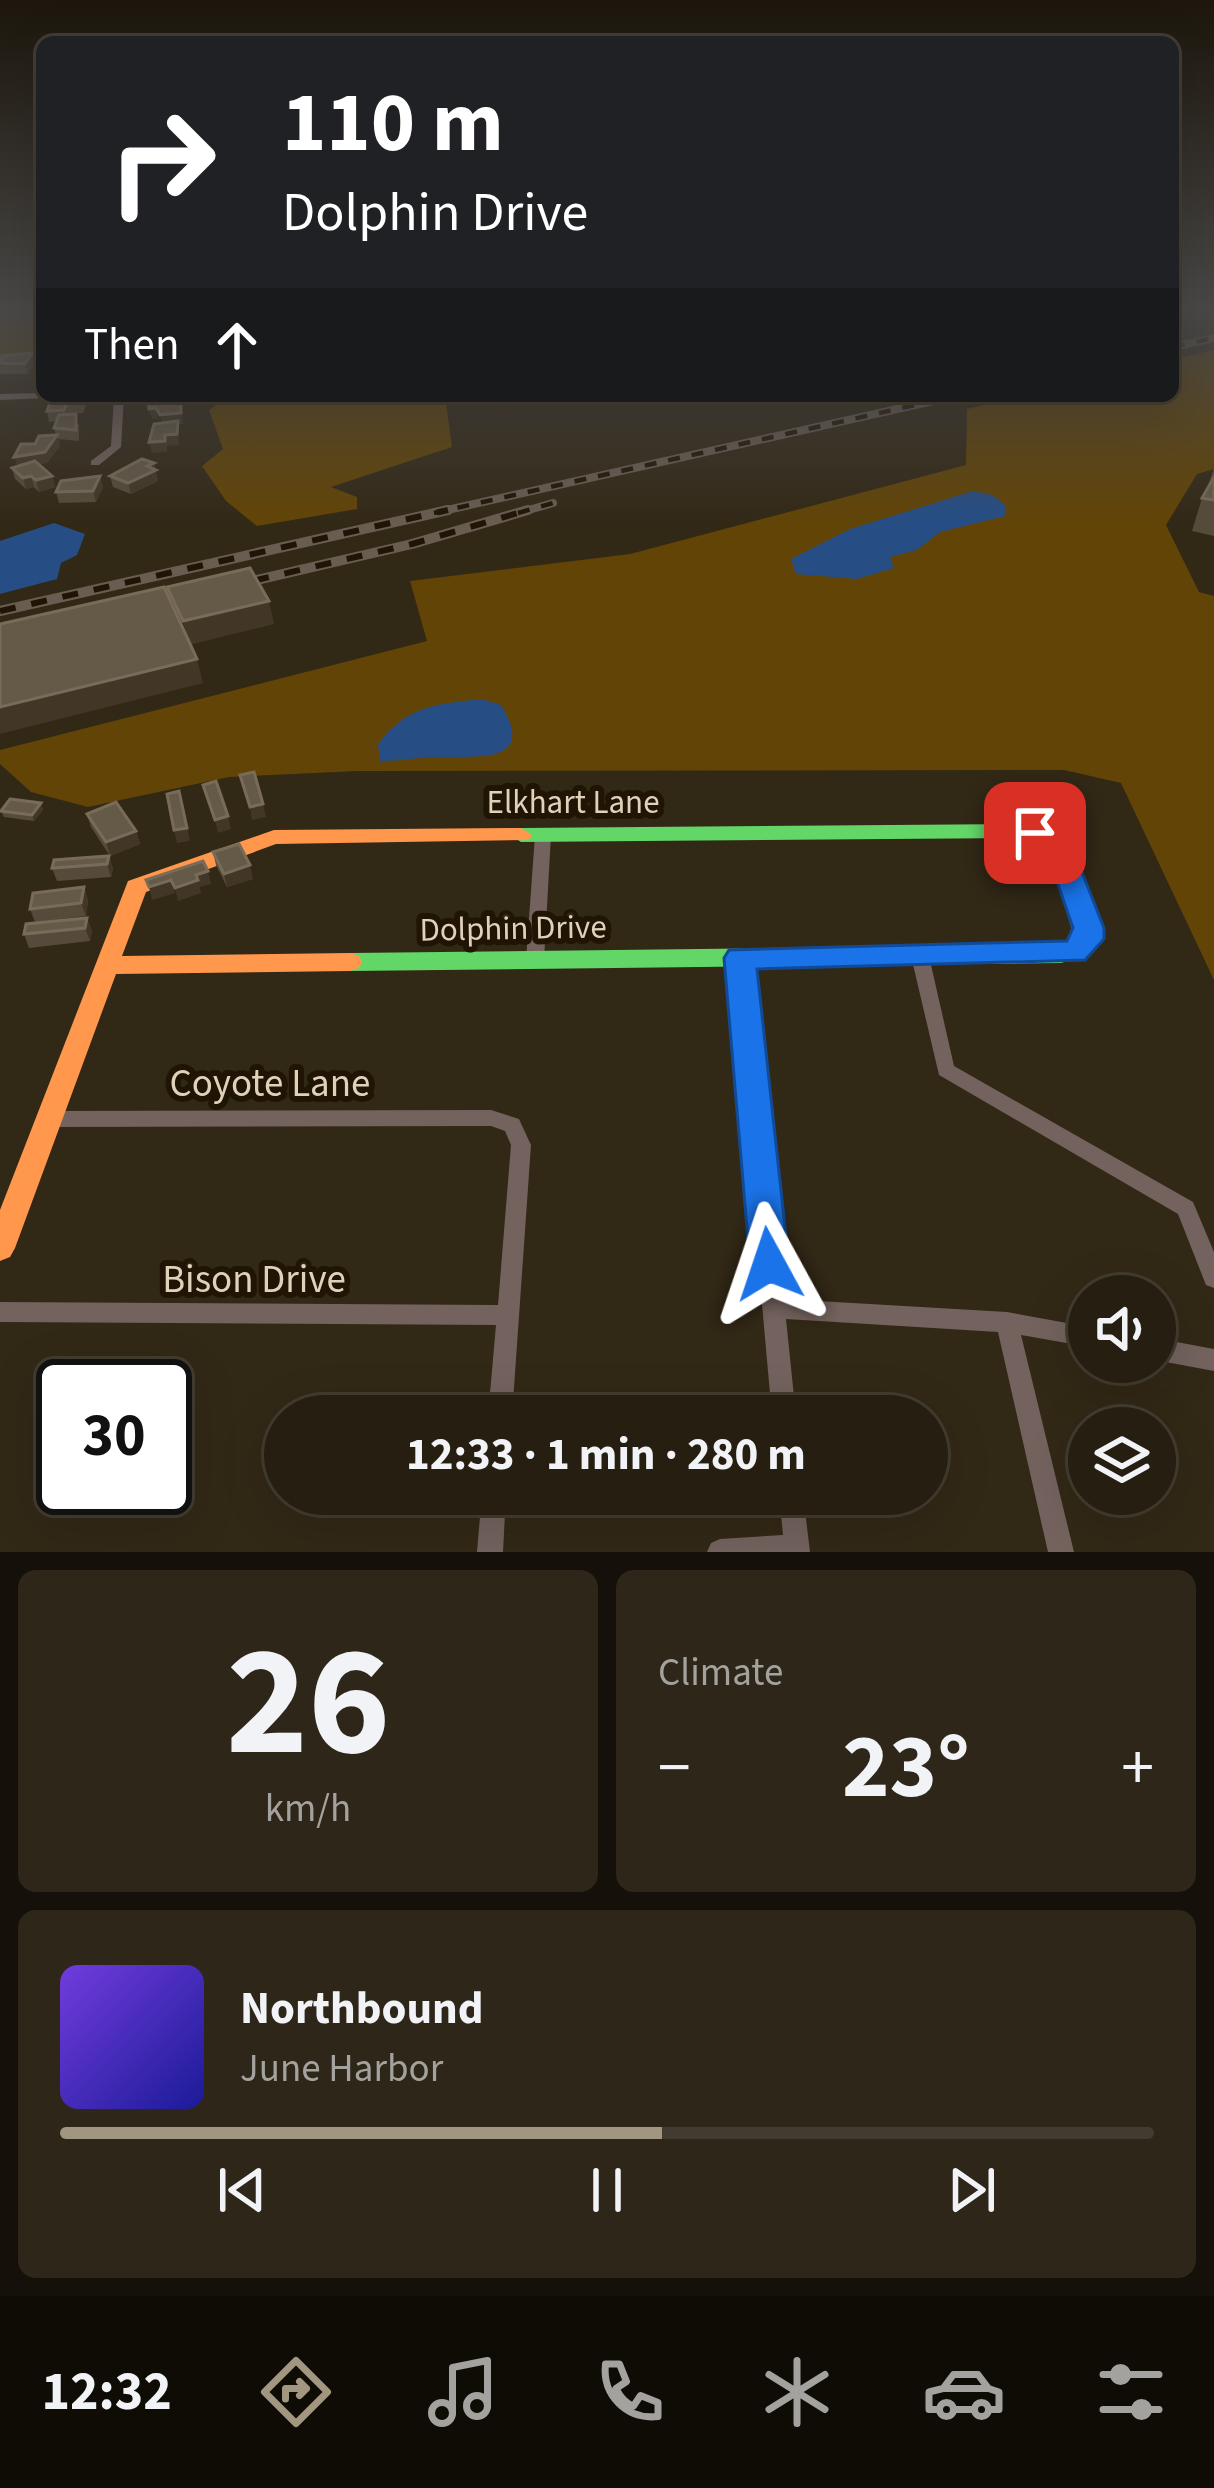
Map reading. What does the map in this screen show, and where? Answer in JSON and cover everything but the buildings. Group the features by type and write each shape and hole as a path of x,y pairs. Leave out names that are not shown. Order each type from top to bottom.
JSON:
{"street":[{"path":"0,397 36,396"},
{"path":"95,463 116,447 119,402"},
{"name":"Elkhart Lane","path":"107,965 136,887 274,837 1019,831"},
{"name":"Dolphin Drive","path":"107,965 1061,954 1084,946 1088,928 1061,854 1047,838 1019,831"},
{"path":"535,960 542,835"},
{"path":"920,956 946,1070 1186,1208 1214,1278"},
{"path":"740,958 782,1395"},
{"path":"0,1247 107,965"},
{"name":"Coyote Lane","path":"49,1119 491,1118 512,1125 521,1144 508,1315"},
{"path":"773,1308 1006,1322 1068,1333"},
{"name":"Bison Drive","path":"0,1312 508,1315"},
{"path":"502,1395 508,1315"},
{"path":"1006,1322 1060,1552"},
{"path":"1176,1353 1214,1360"},
{"path":"490,1552 493,1515"},
{"path":"720,1552 797,1550 793,1515"}],"shaded area":[{"path":"1179,381 1214,381 1214,469 1197,474 1166,525 1199,592 1214,596 1214,980 1121,783 1064,770 358,771 229,777 88,807 31,792 0,764 0,750 427,641 410,581 630,554 966,465 967,409 997,402 1179,402"},
{"path":"220,402 446,402 452,447 331,487 357,497 357,509 257,526 226,501 202,466 223,449 209,410"}],"water":[{"path":"973,491 992,495 1005,505 1005,516 940,532 917,550 890,557 894,568 857,579 796,574 791,559 850,529"},
{"path":"54,523 85,534 77,555 61,563 57,579 0,594 0,541"},
{"path":"481,699 501,705 512,738 507,748 485,756 380,761 378,744 411,714"}],"railway":[{"path":"434,513 928,402"},
{"path":"518,513 553,503"},
{"path":"0,611 448,510"},
{"path":"222,588 412,544 528,510"}],"traffic: fast":[{"path":"350,962 1061,954 1084,947 1089,939 1061,853 1047,838 1019,831 521,835"}],"traffic: slow":[{"path":"0,1248 136,887 274,837 521,835"},
{"path":"107,965 350,962"}],"route":[{"path":"769,1264 740,958 1074,952 1089,939 1088,928 1056,845 1035,833"}]}
